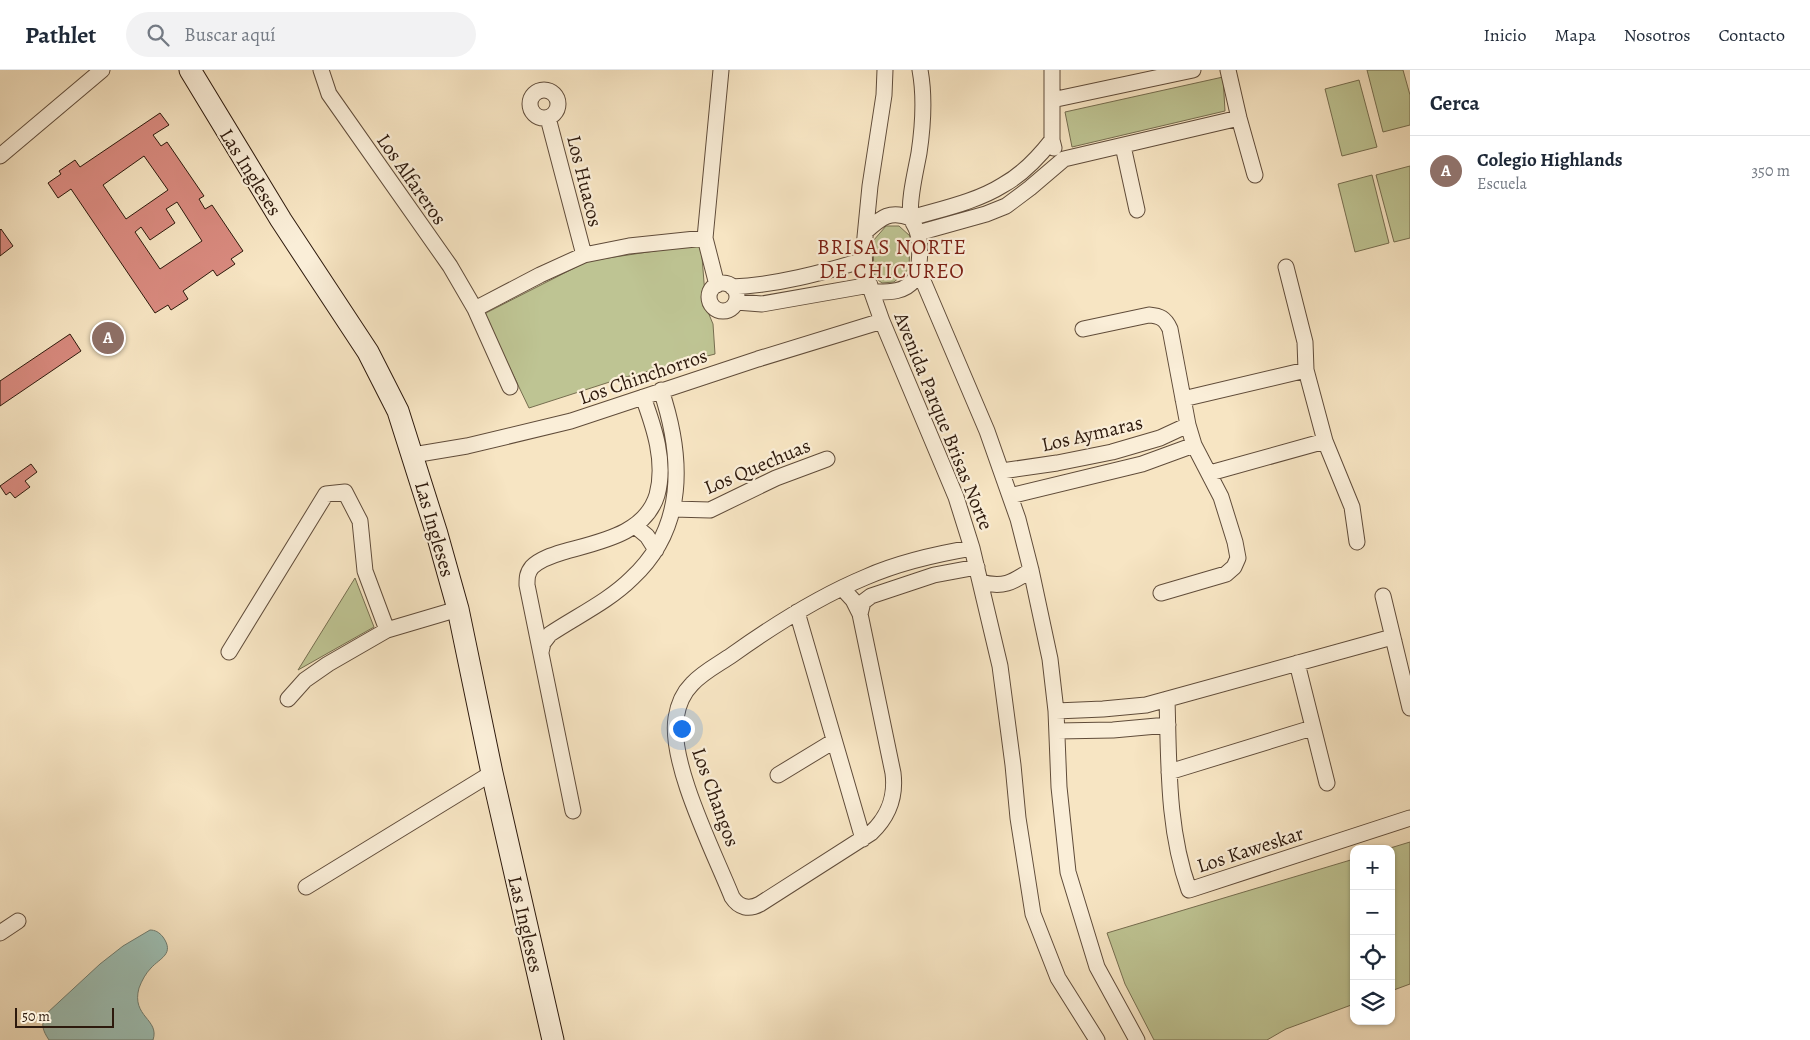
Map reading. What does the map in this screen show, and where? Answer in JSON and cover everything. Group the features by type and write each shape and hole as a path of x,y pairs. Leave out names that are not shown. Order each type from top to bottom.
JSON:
{"street":[{"path":"0,156 102,70"},
{"name":"Las Ingleses","path":"190,70 276,212 368,352 395,404 413,455 458,608 492,773 553,1040"},
{"name":"Los Alfareros","path":"321,70 329,94 450,266 475,308 510,387"},
{"path":"717,285 705,238 721,70"},
{"name":"Avenida Parque Brisas Norte","path":"884,70 884,95 870,186 864,260 865,273 882,321 956,497 972,548 1000,666 1018,818 1033,914 1058,978 1097,1040"},
{"name":"Avenida Parque Brisas Norte","path":"920,70 923,85 923,113 911,218 918,233 920,250 918,269 988,431 1018,519 1050,658 1056,711 1059,787 1068,872 1097,967 1137,1040"},
{"path":"1052,70 1052,140 1056,153 1064,159"},
{"path":"1052,100 1192,70"},
{"path":"1228,70 1255,175"},
{"name":"Los Huacos","path":"548,118 584,255"},
{"path":"918,233 986,214 1006,206 1064,159 1239,118"},
{"path":"866,231 878,220 890,214 902,214 911,218 978,197 1002,186 1020,174 1040,155 1052,140"},
{"path":"1123,146 1137,210"},
{"path":"475,308 584,255 629,246 705,238"},
{"path":"732,287 736,294 736,302 731,309 722,312 713,308 710,304 709,295 710,291 717,285 725,284 732,287 757,286 829,271 864,260"},
{"path":"1286,267 1305,342 1306,370 1325,441 1352,506 1357,542"},
{"path":"736,302 762,304 871,289 900,290 916,278 918,269"},
{"path":"1083,329 1149,315 1159,316 1166,321 1170,329 1188,425 1194,445 1210,473 1226,511 1238,558 1234,567 1226,574 1161,593"},
{"name":"Los Chinchorros","path":"413,455 468,446 575,420 758,358 882,321"},
{"path":"1183,399 1306,370"},
{"name":"Los Quechuas","path":"541,652 546,638 627,583 648,562 664,533 673,509 677,483 677,461 671,425 661,390"},
{"path":"573,811 527,585 527,577 533,566 553,555 627,531 645,517 654,503 657,494 660,471 655,434 643,397"},
{"name":"Los Aymaras","path":"1002,471 1112,452 1160,438 1188,425"},
{"path":"1210,473 1325,441"},
{"name":"Los Aymaras","path":"1010,496 1142,464 1194,445"},
{"name":"Los Quechuas","path":"673,509 710,510 776,478 827,459"},
{"path":"229,652 326,494 345,492 360,521 365,572 387,630"},
{"path":"635,526 648,536 656,550"},
{"name":"Los Changos","path":"842,588 853,600 860,614 894,782 892,800 884,818 863,839 756,907 744,908 732,897 684,776 676,744 675,729 677,710 686,692 701,676 797,612 842,588 910,561 972,548"},
{"path":"860,614 863,602 871,596 934,574 978,574 992,585 1001,585 1020,578 1031,570"},
{"path":"1383,596 1410,708"},
{"path":"288,699 305,680 328,664 387,630 458,608"},
{"path":"797,612 863,839"},
{"path":"534,616 540,624 547,628 553,630 561,627"},
{"path":"1056,711 1146,705 1386,639 1390,638 1394,641"},
{"path":"1297,663 1327,783"},
{"name":"Los Kaweskar","path":"1167,699 1172,814 1183,873 1189,890 1410,818"},
{"path":"1057,731 1113,730 1168,724"},
{"path":"1169,772 1312,728"},
{"path":"778,775 834,741"},
{"path":"306,887 492,773"},
{"path":"0,933 18,921"}],"green space":[{"path":"1367,70 1403,70 1410,95 1410,125 1383,132"},
{"path":"1223,77 1225,111 1072,147 1065,112"},
{"path":"1359,80 1377,147 1342,156 1325,89"},
{"path":"1410,166 1410,238 1394,242 1376,175"},
{"path":"1372,175 1389,243 1355,252 1338,184"},
{"path":"886,226 899,226 910,236 909,269 894,282 882,283 874,277 873,241"},
{"path":"701,244 705,295 708,312 713,324 715,354 622,378 529,408 484,314 588,261"},
{"path":"355,578 374,627 298,670"},
{"path":"1410,842 1410,984 1395,990 1395,890 1395,847"},
{"path":"1350,860 1350,1005 1286,1029 1267,1040 1154,1040 1125,984 1107,933"}],"water":[{"path":"150,930 154,930 161,935 167,948 165,955 146,974 139,988 139,1005 153,1027 153,1040 49,1040 43,1027 46,1014 100,964 123,946"}],"building":[{"path":"160,113 169,125 153,135 161,146 167,142 204,196 199,199 205,209 212,205 243,251 231,259 235,264 217,276 213,270 183,291 188,299 171,310 168,305 155,313 71,189 58,198 48,183 61,174 59,171 75,160 80,167","holes":["144,156 168,190 126,219 103,185","177,202 202,241 160,269 135,232 141,227 150,240 175,223 166,209"]},
{"path":"0,230 13,246 0,256"},
{"path":"70,334 81,351 0,406 0,381"},
{"path":"31,464 37,472 25,481 30,487 15,498 10,492 6,495 0,486"}],"place":[{"name":"Colegio Highlands","path":"108,338"}],"district":[{"name":"BRISAS NORTE DE CHICUREO","path":"892,259"}]}
